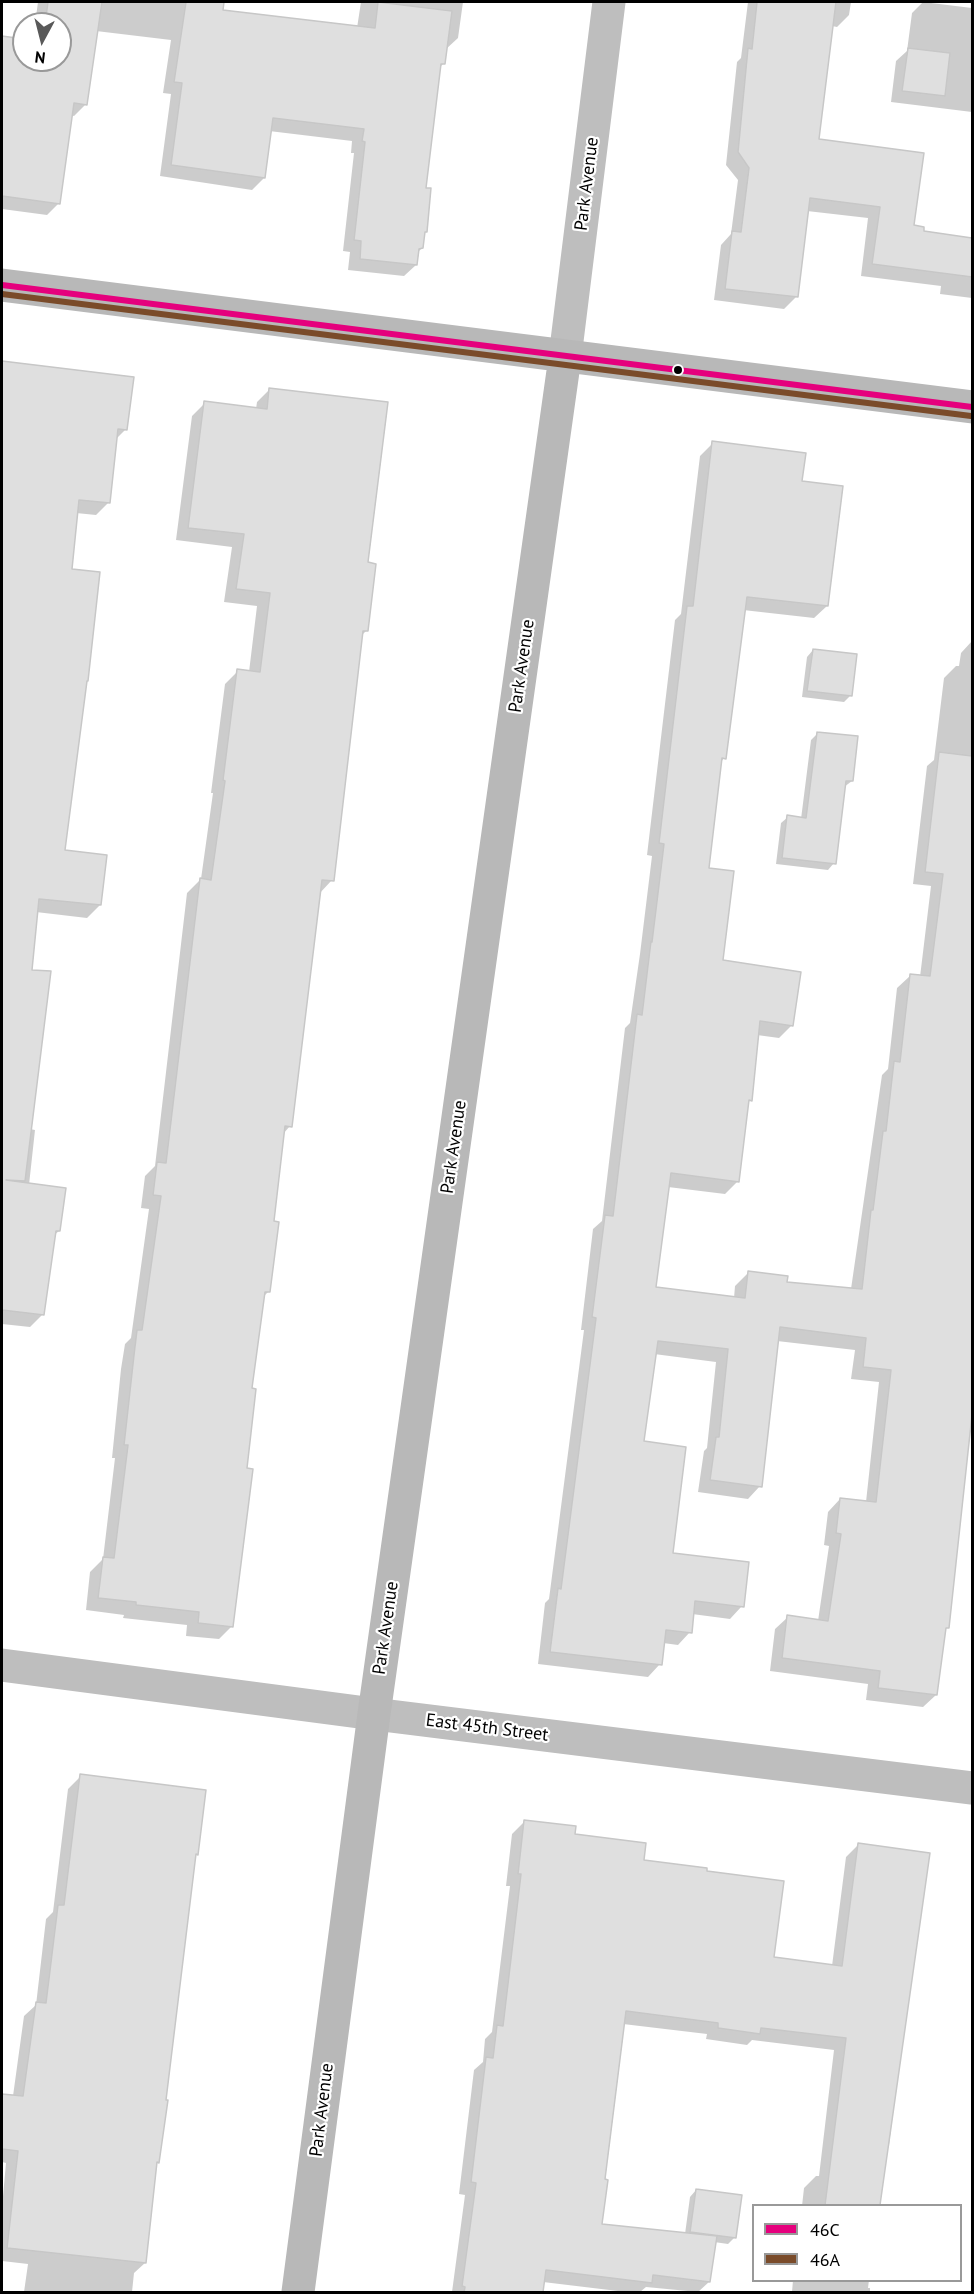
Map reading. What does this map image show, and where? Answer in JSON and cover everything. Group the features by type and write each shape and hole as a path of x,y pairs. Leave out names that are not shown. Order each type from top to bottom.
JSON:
{"street":[{"name":"Park Avenue","path":"298,2292 374,1714 565,357 609,2"},
{"path":"2,285 972,407"},
{"name":"East 45th Street","path":"2,1665 374,1714 972,1788"}],"building":[{"path":"48,2 102,2 87,105 74,103 60,204 2,196 2,36 12,37 12,72 72,72 72,12 47,12"},
{"path":"186,2 224,2 223,10 375,28 378,2 452,11 445,64 441,64 426,188 431,188 427,232 425,232 423,248 419,249 417,265 360,259 361,241 354,240 365,142 362,141 364,129 273,118 265,178 171,165 182,83 174,82"},
{"path":"757,2 836,2 819,139 924,153 914,225 924,227 924,231 972,238 972,277 872,264 880,207 810,198 798,297 725,289 732,231 741,232 749,168 738,152 748,48 752,49"},
{"path":"908,48 950,53 945,96 902,91"},
{"path":"2,361 134,377 127,430 118,429 110,503 79,500 72,569 100,572 65,850 107,855 101,905 39,899 32,970 51,971 25,1181 6,1180 66,1188 60,1231 56,1231 44,1315 2,1310"},
{"path":"269,388 388,402 368,562 376,564 368,631 363,631 334,881 322,880 292,1127 285,1126 274,1221 279,1222 270,1292 265,1292 252,1388 256,1389 247,1468 253,1469 233,1627 198,1623 199,1612 98,1598 103,1557 114,1558 128,1445 124,1445 137,1330 142,1330 161,1196 153,1195 157,1162 166,1163 200,878 211,880 237,669 260,672 270,593 236,589 244,534 188,528 204,401 267,409"},
{"path":"712,441 806,453 802,481 843,486 828,606 747,597 726,759 722,758 709,868 734,871 723,960 801,972 793,1026 760,1021 752,1101 749,1100 739,1182 671,1173 656,1287 745,1298 748,1271 788,1276 787,1282 862,1289 871,1210 873,1210 883,1131 886,1131 894,1061 900,1062 910,974 930,976 943,874 925,872 939,752 972,756 972,1415 949,1628 946,1628 937,1695 878,1688 880,1671 782,1658 787,1615 828,1621 841,1534 836,1533 840,1498 876,1502 891,1370 863,1367 866,1338 780,1327 762,1487 710,1480 716,1437 719,1437 728,1349 658,1341 644,1441 686,1447 673,1553 749,1562 744,1607 695,1601 692,1633 666,1630 662,1665 550,1652 558,1588 561,1589 596,1318 592,1317 605,1215 613,1216 637,1014 642,1015 652,942 664,844 659,843 687,606 693,606"},
{"path":"813,649 857,654 852,696 807,691"},
{"path":"817,732 858,736 853,781 846,781 836,864 782,858 787,815 806,818"},
{"path":"80,1774 206,1790 198,1855 196,1854 166,2100 168,2100 159,2163 157,2162 146,2263 7,2248 18,2151 2,2149 2,2094 23,2096 36,2002 46,2003 58,1905 64,1905"},
{"path":"524,1820 576,1826 575,1834 646,1843 644,1860 784,1881 774,1957 842,1966 858,1843 930,1853 880,2204 825,2204 846,2038 761,2028 760,2034 718,2028 718,2023 626,2011 605,2179 608,2180 602,2224 717,2236 710,2282 653,2275 652,2283 546,2270 543,2292 464,2292 465,2287 462,2286 476,2183 471,2182 486,2057 493,2058 497,2025 503,2026 521,1874 518,1874"},
{"path":"696,2189 742,2195 736,2238 690,2232"}],"transit line":[{"name":"46C","path":"2,285 972,407"},
{"name":"46A","path":"2,294 971,416"}]}
